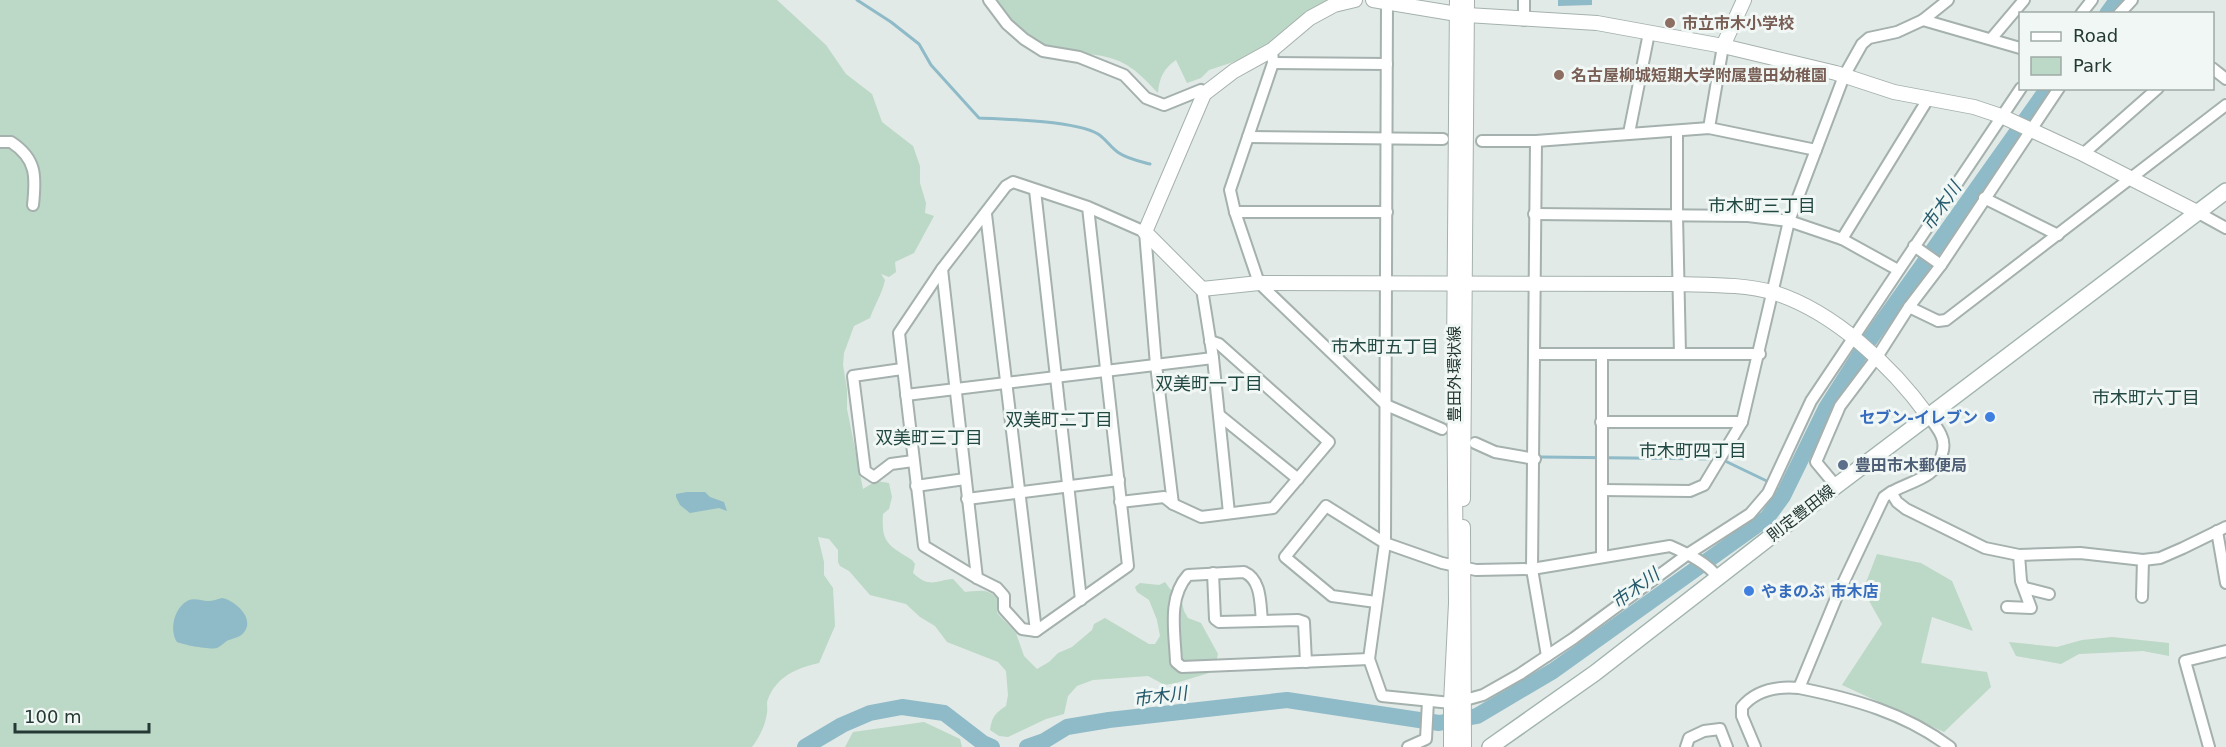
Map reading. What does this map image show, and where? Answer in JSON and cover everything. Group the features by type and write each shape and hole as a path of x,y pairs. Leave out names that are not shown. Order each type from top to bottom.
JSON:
{"main road":[{"name":"則定豊田線","path":"1490,747 1595,673 1716,575 2226,191"}],"street":[{"path":"989,0 1006,24 1043,51 1079,57 1124,75 1146,98 1164,105 1201,90 1204,94"},
{"path":"1355,0 1333,2 1310,18 1273,57 1230,190 1259,284 1386,405 1442,429"},
{"path":"1373,0 1524,20 1597,23 1723,46 1844,76 1894,92 1974,107 2002,117 2084,154 2226,228"},
{"name":"豊田外環状線","path":"1464,747 1455,737 1458,705 1456,603 1460,567 1460,10 1467,0"},
{"path":"1524,0 1524,20"},
{"path":"1709,128 1723,46 1744,0"},
{"path":"1602,490 1690,490 1704,484 1742,422 1760,354 1789,221 1844,76 1862,44 1869,38 1897,32 1923,20 1948,0"},
{"path":"1991,39 2024,0"},
{"path":"2083,12 2092,0"},
{"path":"2121,12 2132,0"},
{"path":"1387,1 1388,284 1385,543 1369,659 1382,696 1428,706 1458,705 1483,694 1547,656 1688,554 1750,514 1770,489 1811,401 2020,90"},
{"path":"1923,20 2019,48"},
{"path":"1629,133 1649,33"},
{"path":"1173,504 1156,364 1145,232 1204,94 1234,71 1273,57 1387,64"},
{"path":"2214,70 2226,79"},
{"path":"1836,486 1816,462 1840,406 1941,265 2058,90"},
{"path":"2084,154 2156,90"},
{"path":"1842,239 1928,99"},
{"path":"1909,307 1938,321 1946,320 2226,105"},
{"path":"1482,141 1536,141 1709,128 1816,150"},
{"path":"1677,131 1680,354"},
{"path":"1248,137 1443,139"},
{"path":"1536,141 1533,569 1547,656"},
{"path":"0,142 11,142 29,157 34,174 33,205"},
{"path":"1088,207 1128,566 1036,631 1022,629 1004,609 1004,596 997,588 924,546 899,333 942,269 1006,186 1013,182 1088,207 1145,232 1202,289 1229,513"},
{"path":"1035,190 1081,600"},
{"path":"1984,198 2058,235"},
{"path":"1235,212 1387,212"},
{"path":"986,214 1004,382 1036,631"},
{"path":"1534,214 1677,214 1748,216 1789,221 1842,239 1898,270"},
{"path":"1914,246 1941,265"},
{"path":"942,269 977,578"},
{"path":"1202,289 1259,284 1678,284 1744,287 1774,293 1822,315 1877,357 1910,391 1943,438 1943,447 1940,461 1930,473 1891,492 1880,504 1846,576 1799,688"},
{"path":"1120,502 1164,497 1173,504 1201,517 1273,508 1329,442 1219,344 1210,341"},
{"path":"1534,354 1760,354"},
{"path":"1602,354 1602,556"},
{"path":"906,395 1212,358"},
{"path":"902,369 854,376 865,471 874,477 891,464 913,461"},
{"path":"1219,415 1298,479"},
{"path":"1601,422 1742,422"},
{"path":"1475,443 1495,452 1535,459"},
{"path":"916,486 965,479"},
{"path":"967,499 1119,480"},
{"path":"1891,492 1897,502 1906,509 1985,548 2019,555 2080,553 2143,560 2160,558 2222,529 2226,583"},
{"path":"1376,602 1332,596 1285,557 1326,506 1385,543 1460,567 1511,571 1533,569 1671,546 1688,554 1716,575"},
{"path":"2007,607 2031,608 2025,597 2019,555"},
{"path":"2142,597 2143,560"},
{"path":"1262,621 1258,587 1251,575 1244,572 1188,575 1180,584 1174,601 1176,662 1182,667 1369,659"},
{"path":"1213,573 1215,619 1219,622 1298,620 1304,622 1306,662"},
{"path":"2025,588 2049,594"},
{"path":"2209,747 2185,661 2226,651"},
{"path":"1755,747 1742,716 1742,708 1749,699 1773,688 1799,688 1845,697 1877,707 1920,726 1950,747"},
{"path":"1408,747 1426,739 1428,706"},
{"path":"1686,747 1689,738 1704,731 1719,729 1727,747"}],"green space":[{"path":"0,0 777,0 826,45 846,74 872,94 882,122 913,146 920,166 920,183 926,203 925,213 934,216 914,253 895,262 896,272 889,277 881,274 885,280 870,318 854,326 844,353 847,409 863,489 876,481 889,483 892,497 889,509 883,514 883,532 888,543 912,560 915,564 913,573 924,581 953,579 965,592 982,591 994,595 997,598 997,613 1016,633 1024,656 1037,669 1058,653 1072,647 1092,630 1094,624 1105,618 1149,644 1155,644 1160,636 1157,620 1149,600 1137,592 1135,587 1140,583 1159,585 1165,582 1170,589 1180,595 1188,618 1201,623 1218,654 1215,666 1209,673 1165,685 1148,676 1093,680 1077,686 1068,696 1064,714 1046,719 1008,737 999,736 990,730 995,716 1006,706 1008,695 1006,671 998,662 947,642 935,626 920,617 906,604 870,595 849,571 840,566 838,550 829,539 818,537 824,562 824,575 833,588 835,626 819,663 789,674 772,691 767,701 767,713 763,727 752,747 0,747"},
{"path":"992,0 1330,0 1258,54 1209,70 1201,78 1187,83 1176,60 1163,74 1158,93 1124,63 1096,55 1064,51 1040,42 1014,22"},
{"path":"1877,554 1921,563 1952,581 1973,631 1932,617 1921,663 1987,672 1991,687 1944,732 1842,685 1882,624 1863,590"},
{"path":"2112,637 2169,643 2169,656 2143,651 2079,654 2061,664 2016,656 2009,642 2057,647 2082,640"},
{"path":"924,722 960,739 962,747 845,747 853,732"}],"water":[{"path":"1558,0 1592,0 1592,5 1558,6"},
{"path":"705,492 710,497 724,502 727,511 719,508 690,513 680,505 676,497 676,494"},
{"path":"222,598 232,602 245,615 247,626 243,633 214,648 177,642 173,631 174,619 184,603 191,599 208,601"}],"waterway":[{"path":"857,0 919,44 931,65 979,118 1074,126 1098,134 1122,155 1150,164"},
{"name":"市木川","path":"2108,12 2117,0"},
{"name":"市木川","path":"1027,747 1044,741 1067,727 1109,720 1287,700 1439,723 1477,716 1553,671 1767,518 1783,496 1826,408 1868,342 2047,90"},
{"path":"1541,457 1717,459"},
{"path":"1723,460 1773,484 1783,496"},
{"name":"市木川","path":"805,747 842,725 870,713 902,707 944,713 983,743 992,747"}],"place":[{"name":"市立市木小学校","path":"1670,23"},
{"name":"名古屋柳城短期大学附属豊田幼稚園","path":"1559,75"},
{"name":"セブン-イレブン","path":"1990,417"},
{"name":"豊田市木郵便局","path":"1843,465"},
{"name":"やまのぶ 市木店","path":"1749,591"}],"district":[{"name":"市木町三丁目","path":"1762,205"},
{"name":"市木町五丁目","path":"1385,346"},
{"name":"双美町一丁目","path":"1209,383"},
{"name":"市木町六丁目","path":"2146,397"},
{"name":"双美町二丁目","path":"1059,419"},
{"name":"双美町三丁目","path":"929,437"},
{"name":"市木町四丁目","path":"1693,450"}]}
